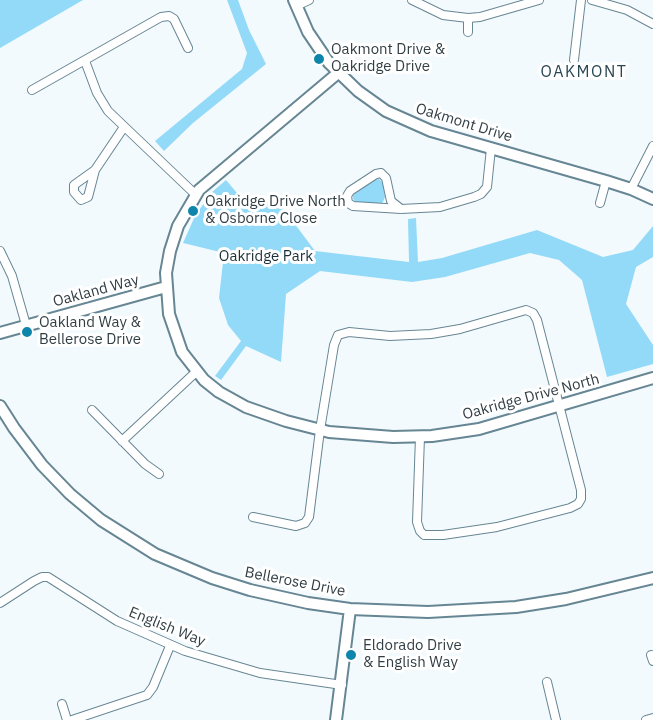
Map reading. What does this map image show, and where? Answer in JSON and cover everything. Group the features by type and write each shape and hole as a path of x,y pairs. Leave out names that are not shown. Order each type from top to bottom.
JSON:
{"street":[{"path":"295,3 309,0"},
{"path":"412,0 443,15 468,18 539,0"},
{"path":"574,60 581,0"},
{"path":"592,0 627,10 653,24"},
{"name":"Oakmont Drive","path":"295,3 315,43 338,73 372,101 406,121 431,131 606,181 631,189 653,200"},
{"path":"32,90 158,18 172,17 176,21 188,48"},
{"path":"468,18 468,32"},
{"path":"85,61 100,99 108,111 196,195"},
{"name":"Oakridge Drive North","path":"338,73 226,166 196,195 185,212 175,234 168,259 166,287 172,327 182,352 196,372 219,392 246,406 286,421 320,430 371,436 420,437 479,429 653,378"},
{"path":"95,170 124,127"},
{"path":"631,189 653,146"},
{"path":"401,210 390,199 386,178 382,174 376,174 347,195 348,203 353,206 401,210 440,207 482,194 487,187 491,148"},
{"path":"600,203 606,181"},
{"path":"0,251 12,276 26,325"},
{"name":"Oakland Way","path":"0,333 166,287"},
{"path":"253,517 296,526 308,521 334,345 336,338 342,333 401,336 431,334 526,310 533,313 537,320 581,490 580,501 570,508 497,527 424,535 417,522 420,437"},
{"path":"122,441 196,372"},
{"name":"Bellerose Drive","path":"0,406 14,428 56,480 101,520 142,547 193,571 250,590 308,603 350,609 428,612 516,607 614,589 653,578"},
{"path":"92,410 145,464 159,474"},
{"name":"Bellerose Drive","path":"614,589 653,573"},
{"name":"English Way","path":"0,603 34,581 48,577 106,615 170,646 260,673 342,685"},
{"path":"336,720 350,609"},
{"path":"62,704 70,720 147,695 153,687 170,646"},
{"path":"547,682 556,720"},
{"path":"645,720 653,718"}],"green space":[{"path":"0,0 83,0 0,48"},
{"path":"227,0 238,0 249,30 266,64 193,123 164,151 155,141 242,69 247,53"},
{"path":"379,179 383,183 385,197 380,205 355,203 353,195"},
{"name":"Oakridge Park","path":"226,180 254,213 274,196 315,251 409,262 408,219 416,218 418,262 442,258 537,230 603,257 633,250 653,226 653,257 636,267 626,304 653,345 653,364 607,377 582,280 559,260 530,253 445,277 412,282 320,271 286,294 281,362 246,346 221,380 215,376 241,341 228,325 219,298 224,253 183,243 195,216 211,193"}],"place":[{"name":"Oakmont Drive & Oakridge Drive","path":"319,59"},
{"name":"Oakridge Drive North & Osborne Close","path":"193,211"},
{"name":"Oakland Way & Bellerose Drive","path":"27,332"},
{"name":"Eldorado Drive & English Way","path":"351,655"}],"district":[{"name":"OAKMONT","path":"584,72"}]}
